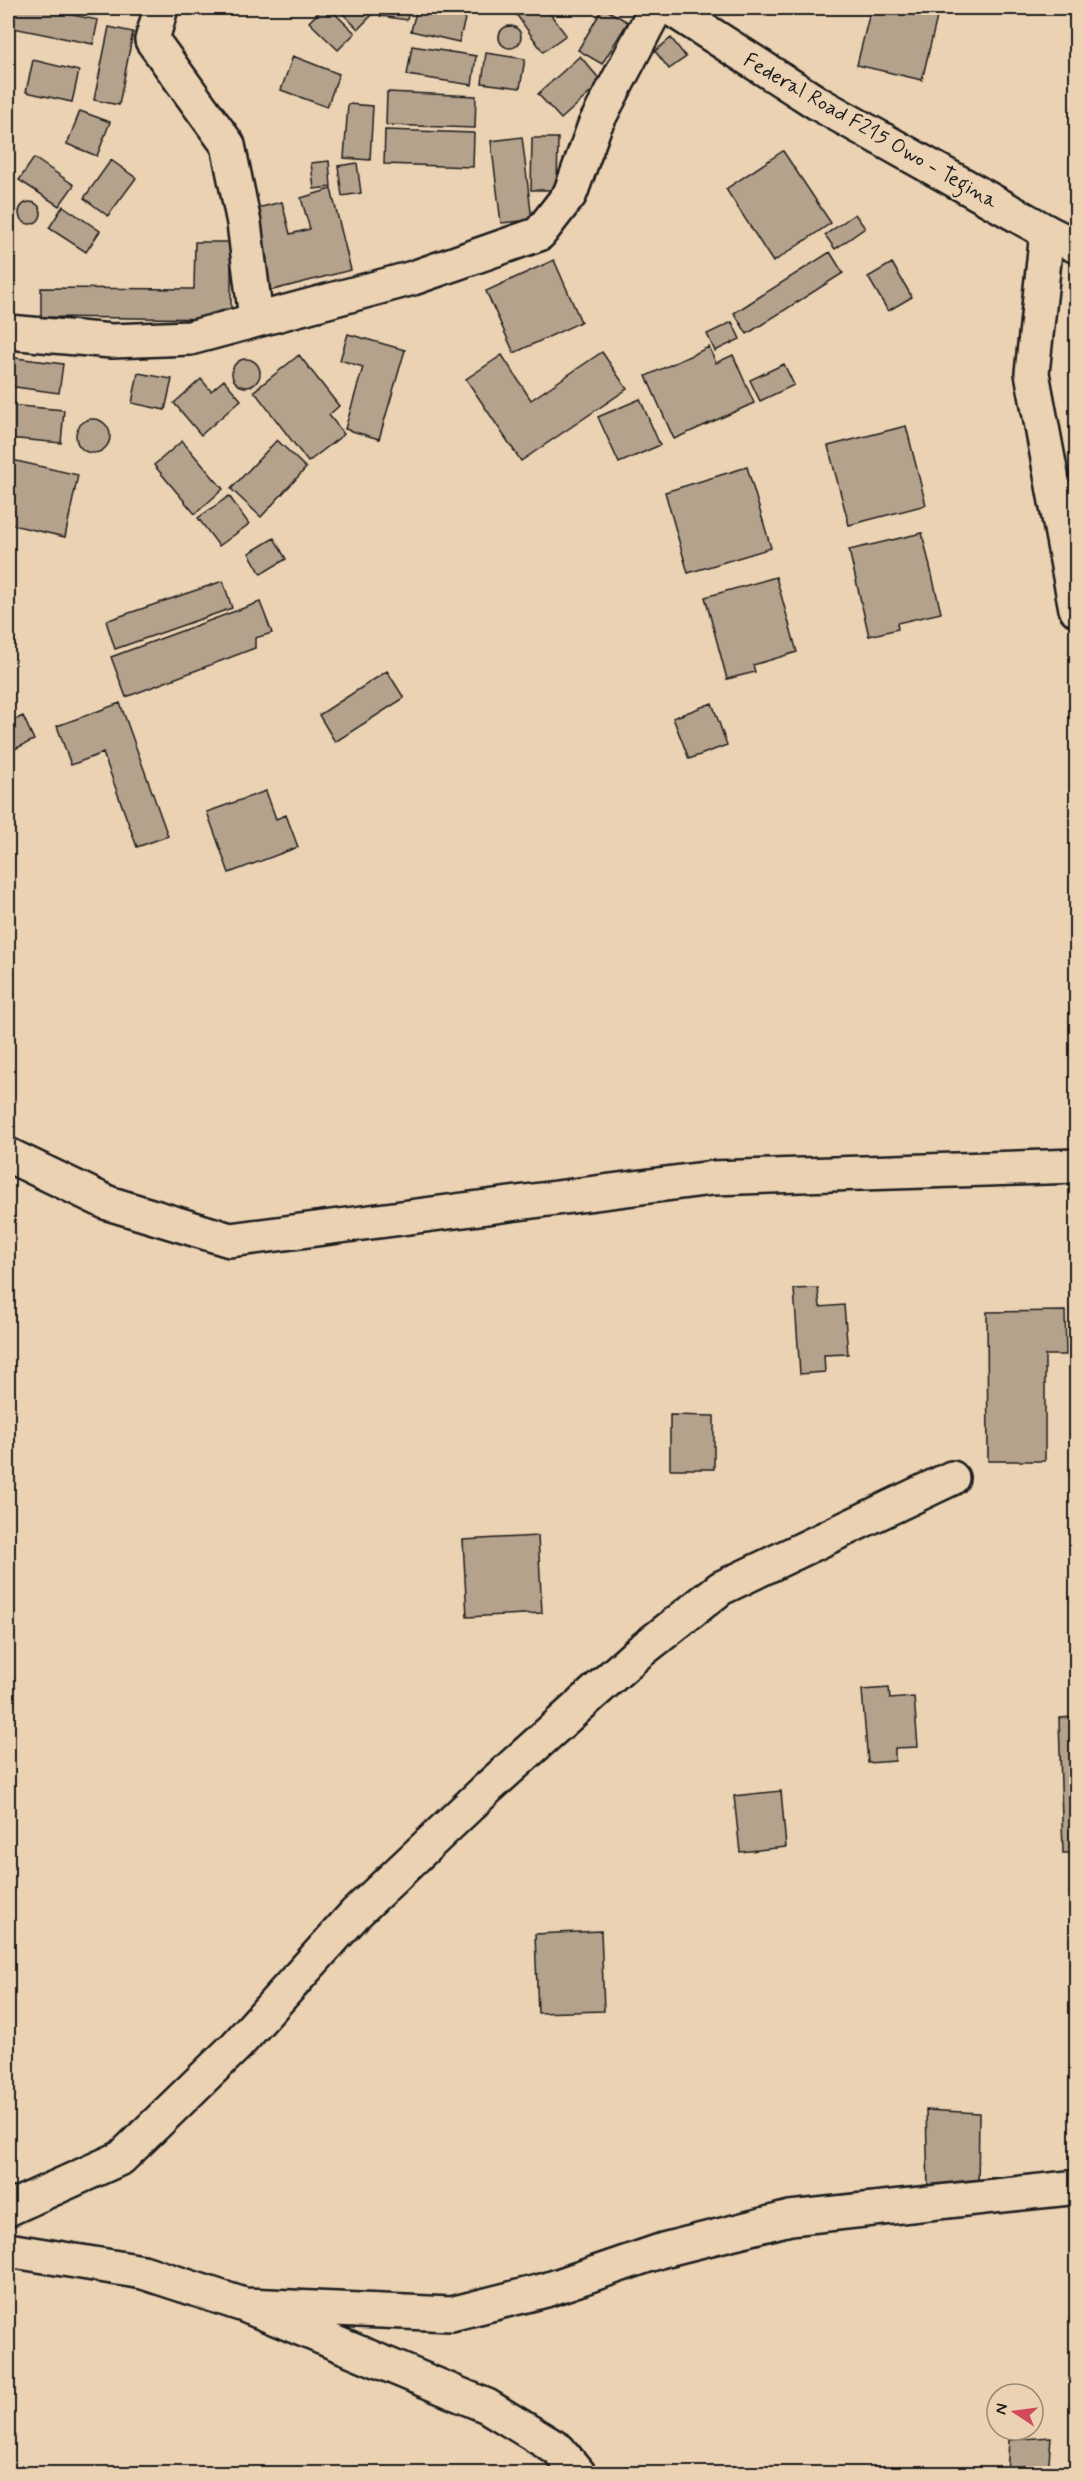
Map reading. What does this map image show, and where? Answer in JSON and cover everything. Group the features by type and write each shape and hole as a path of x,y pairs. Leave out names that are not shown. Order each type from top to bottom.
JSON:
{"street":[{"path":"161,8 152,40 228,145 244,223 256,319"},
{"path":"8,332 112,341 190,338 413,278 539,234 570,194 595,126 656,8"},
{"name":"Federal Road F215 Owo - Tegina","path":"670,8 819,104 1047,232 1077,246"},
{"path":"1047,232 1032,374 1077,609"},
{"path":"8,1155 108,1203 230,1240 712,1178 1077,1166"},
{"path":"8,2209 121,2158 237,2045 355,1914 490,1786 638,1654 721,1588 952,1478"},
{"path":"244,2305 452,2314 546,2290 663,2250 790,2217 1069,2188"},
{"path":"8,2250 143,2272 244,2305 487,2406 559,2450 579,2474"}],"building":[{"path":"8,8 37,8 98,20 93,44 8,27"},
{"path":"89,8 120,8 120,9 90,14"},
{"path":"323,8 329,8 355,33 338,50 309,22"},
{"path":"337,8 372,8 376,11 358,29"},
{"path":"382,8 409,8 407,20 380,16"},
{"path":"417,8 453,8 467,11 459,42 411,31"},
{"path":"525,8 546,8 566,35 543,52 516,14"},
{"path":"603,8 628,22 602,64 578,50"},
{"path":"871,8 916,8 938,13 922,80 857,65"},
{"path":"510,26 518,29 521,37 518,45 510,48 502,45 499,37 502,29"},
{"path":"109,27 133,32 119,105 94,100"},
{"path":"671,38 686,57 669,69 655,51"},
{"path":"412,46 476,56 472,85 407,75"},
{"path":"486,53 525,59 520,88 482,83"},
{"path":"293,56 339,74 327,107 281,90"},
{"path":"580,56 602,82 561,119 538,94"},
{"path":"33,60 79,71 72,102 26,92"},
{"path":"387,92 476,96 475,128 386,125"},
{"path":"348,104 373,106 370,160 344,158"},
{"path":"80,111 110,122 97,156 67,144"},
{"path":"385,130 474,133 473,167 384,164"},
{"path":"522,137 532,220 501,223 491,141"},
{"path":"532,138 558,138 557,190 531,190"},
{"path":"783,151 831,223 773,262 726,189"},
{"path":"34,158 74,185 59,206 19,180"},
{"path":"111,160 136,178 108,216 84,198"},
{"path":"329,161 331,187 314,189 311,163"},
{"path":"357,163 361,193 342,196 338,166"},
{"path":"331,189 351,270 269,291 249,210 282,202 290,234 310,229 301,198"},
{"path":"30,202 38,205 41,213 38,221 30,224 22,221 19,213 22,205"},
{"path":"63,206 100,231 86,252 49,228"},
{"path":"855,214 865,228 835,249 825,235"},
{"path":"195,242 231,242 231,319 41,317 41,288 194,289"},
{"path":"830,252 843,273 747,334 734,313"},
{"path":"554,260 581,322 514,353 486,291"},
{"path":"892,263 912,297 888,311 868,277"},
{"path":"732,322 740,339 715,351 707,334"},
{"path":"348,334 405,350 379,439 345,429 363,367 340,360"},
{"path":"709,347 716,363 733,355 754,403 674,439 646,376"},
{"path":"602,352 627,389 521,461 466,379 502,355 531,400"},
{"path":"299,355 339,406 329,415 344,434 308,462 254,391"},
{"path":"8,357 63,364 59,393 8,386"},
{"path":"246,359 256,363 260,373 256,383 246,387 236,383 232,373 236,363"},
{"path":"784,364 794,385 760,401 750,380"},
{"path":"138,373 172,379 165,410 132,403"},
{"path":"201,379 211,391 224,380 241,400 201,435 174,403"},
{"path":"640,399 660,445 619,463 598,417"},
{"path":"8,405 64,410 61,443 8,438"},
{"path":"93,419 105,424 110,436 105,448 93,453 81,448 76,436 81,424"},
{"path":"906,426 926,505 849,525 828,446"},
{"path":"277,440 306,468 261,517 231,489"},
{"path":"182,441 223,489 195,514 154,465"},
{"path":"12,460 78,475 65,537 8,524 8,479"},
{"path":"747,467 771,548 688,573 665,492"},
{"path":"229,496 249,524 219,546 198,518"},
{"path":"922,533 941,613 897,623 898,629 869,636 849,550"},
{"path":"274,538 286,559 261,574 249,553"},
{"path":"776,577 797,652 753,665 755,672 727,679 705,597"},
{"path":"223,581 232,608 115,649 106,621"},
{"path":"260,602 272,633 255,638 255,648 126,697 111,657"},
{"path":"387,671 404,698 335,742 319,715"},
{"path":"120,703 168,836 137,847 103,753 71,765 57,726"},
{"path":"712,703 727,745 689,759 673,718"},
{"path":"23,716 34,740 8,752 8,723"},
{"path":"266,791 276,819 286,815 298,847 229,873 207,812"},
{"path":"818,1288 820,1307 844,1305 848,1354 824,1355 825,1372 800,1374 794,1289"},
{"path":"1065,1311 1066,1355 1045,1355 1045,1461 988,1461 987,1312"},
{"path":"670,1415 714,1416 714,1469 670,1469"},
{"path":"538,1536 542,1613 467,1617 463,1540"},
{"path":"889,1688 890,1699 914,1697 918,1747 895,1748 895,1761 868,1763 862,1690"},
{"path":"1076,1717 1076,1853 1063,1853 1059,1718"},
{"path":"781,1791 786,1847 740,1852 734,1796"},
{"path":"601,1931 604,2011 538,2013 535,1934"},
{"path":"926,2110 979,2113 978,2190 928,2190"},
{"path":"1045,2437 1051,2437 1048,2474 1007,2474 1009,2442 1045,2442"}]}
